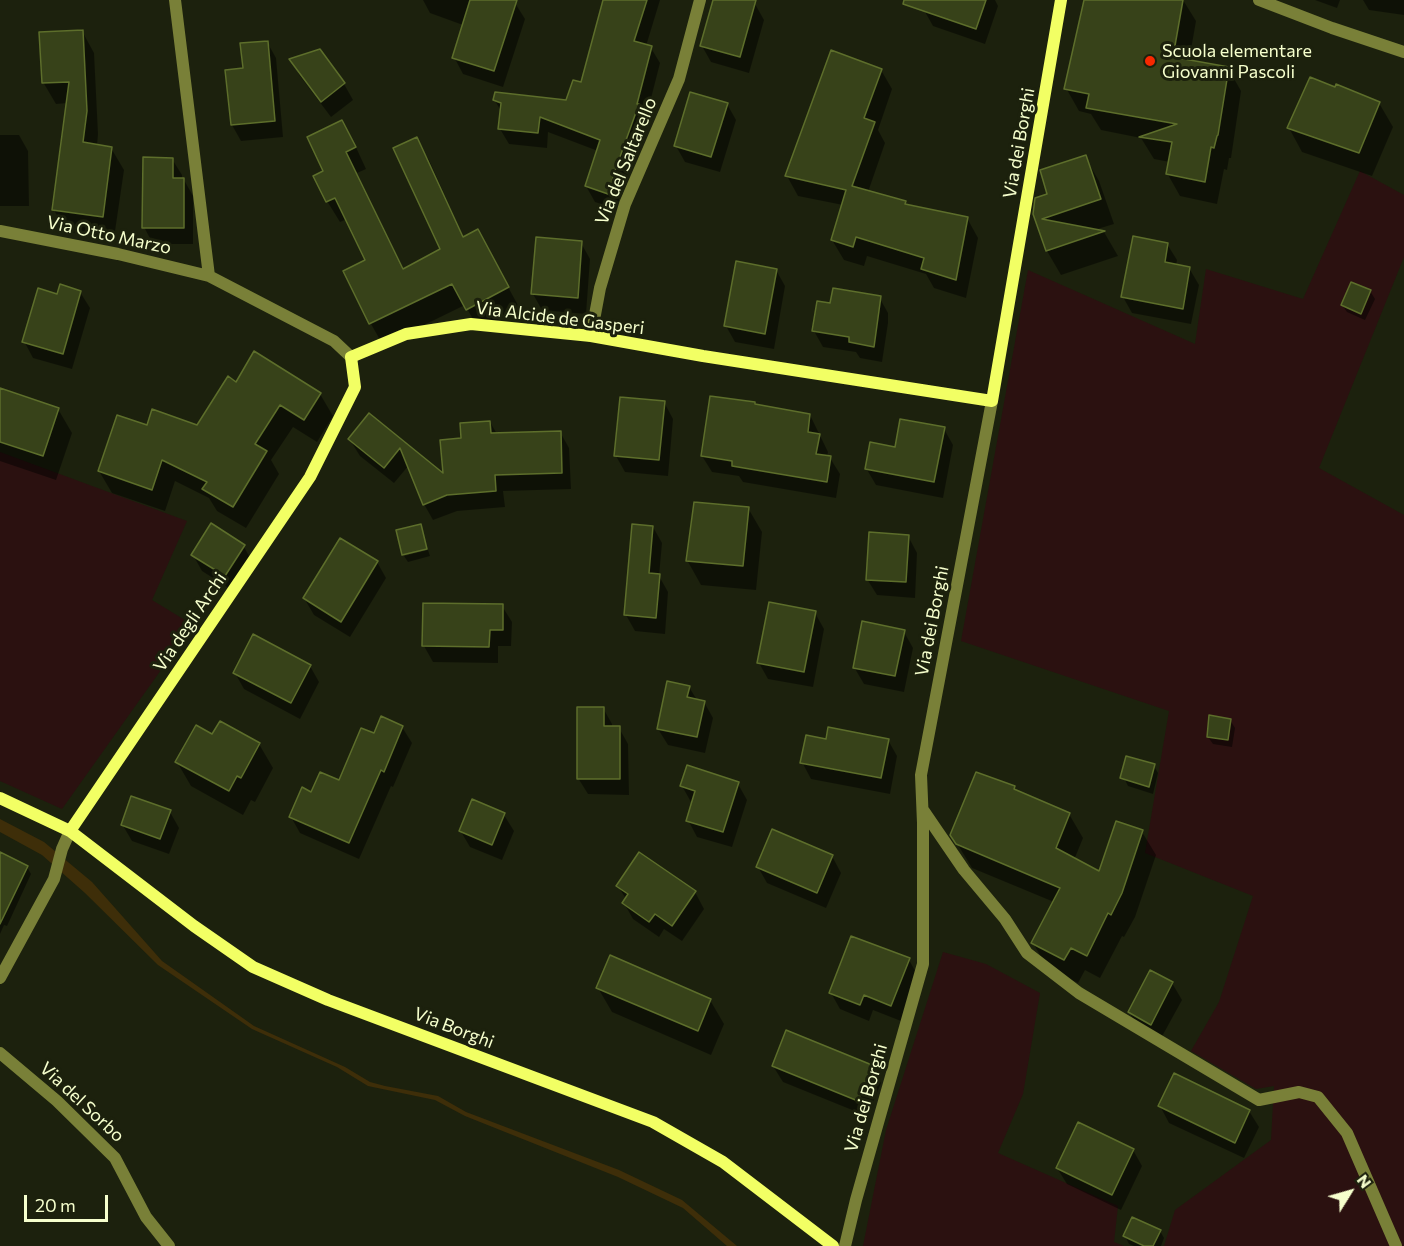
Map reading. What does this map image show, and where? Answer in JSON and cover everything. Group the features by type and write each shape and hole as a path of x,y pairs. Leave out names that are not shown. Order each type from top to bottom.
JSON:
{"street":[{"path":"175,0 209,276 334,341 351,357"},
{"name":"Via del Saltarello","path":"591,336 600,288 625,204 679,79 700,0"},
{"name":"Via dei Borghi","path":"845,1246 923,964 921,775 992,401 1061,0"},
{"path":"1259,0 1404,52"},
{"name":"Via Otto Marzo","path":"0,231 118,254 209,276"},
{"name":"Via Alcide de Gasperi","path":"351,357 406,333 471,324 591,336 703,356 992,401"},
{"name":"Via degli Archi","path":"70,831 310,477 355,387 351,357"},
{"path":"0,798 70,831 62,849 54,879 0,978"},
{"path":"923,809 964,870 1005,919 1027,953 1078,993 1259,1100 1299,1092 1318,1097 1347,1133 1396,1246"},
{"name":"Via Borghi","path":"70,831 194,926 253,967 328,1000 653,1122 723,1162 833,1246"},
{"name":"Via del Sorbo","path":"0,1053 57,1101 116,1158 146,1217 169,1246"}],"shaded area":[{"path":"1360,171 1404,195 1404,257 1319,468 1404,515 1404,1246 1164,1246 1175,1210 1271,1140 1274,1086 1256,1089 1191,1051 1219,1002 1253,896 1145,853 1169,711 961,641 1028,270 1195,344 1206,269 1303,299"},
{"path":"0,452 187,521 152,600 193,625 62,809 0,781"},
{"path":"0,819 44,842 92,882 162,961 254,1026 345,1067 370,1082 438,1096 466,1112 619,1170 682,1200 737,1246 727,1246 683,1208 618,1177 465,1116 435,1100 368,1086 337,1067 252,1029 158,965 85,893 42,855 0,832"},
{"path":"943,952 986,964 1040,993 1023,1094 998,1153 1118,1206 1114,1242 1124,1246 863,1246 886,1130"}],"building":[{"path":"470,0 517,0 494,71 452,58"},
{"path":"603,0 647,0 634,41 652,46 637,104 639,104 608,194 585,186 600,140 540,117 538,133 498,129 501,103 493,100 495,92 566,100 573,80 581,82"},
{"path":"713,0 756,0 740,57 700,46"},
{"path":"904,0 986,0 976,29 903,4"},
{"name":"Scuola elementare Giovanni Pascoli","path":"1084,0 1183,0 1173,57 1229,67 1218,135 1214,148 1211,147 1205,182 1166,174 1172,142 1139,137 1177,124 1086,108 1089,94 1064,89"},
{"path":"83,30 87,111 83,142 112,147 103,217 52,210 69,82 42,83 39,32"},
{"path":"268,41 275,121 231,125 225,70 243,68 240,43"},
{"path":"320,49 345,83 321,102 289,59"},
{"path":"831,50 882,69 864,118 875,122 852,186 906,201 905,204 968,217 956,280 921,269 924,258 856,237 853,247 831,240 846,190 785,176"},
{"path":"1310,77 1335,87 1336,84 1380,102 1359,153 1287,128"},
{"path":"690,92 728,103 711,157 674,146"},
{"path":"342,120 356,147 346,152 403,269 440,249 393,148 417,137 463,237 478,229 509,287 466,310 452,284 369,324 343,271 365,260 335,198 326,202 313,176 323,171 307,137"},
{"path":"1086,155 1101,199 1042,219 1105,231 1046,251 1033,214 1035,198 1047,194 1040,170"},
{"path":"143,157 173,158 173,178 184,178 184,228 142,228"},
{"path":"1133,236 1168,243 1165,262 1190,267 1183,309 1121,297"},
{"path":"536,237 582,241 578,298 531,294"},
{"path":"736,261 777,269 765,334 724,326"},
{"path":"1351,282 1371,290 1361,314 1341,305"},
{"path":"60,284 81,291 63,354 22,342 38,288 57,294"},
{"path":"833,288 881,296 874,347 849,342 849,337 812,331 817,301 830,303"},
{"path":"254,351 321,393 304,420 280,405 255,444 267,451 233,507 202,489 207,482 162,460 152,490 98,471 117,415 147,425 152,409 197,425 228,376 236,382"},
{"path":"0,388 59,408 43,456 0,442"},
{"path":"710,396 755,402 755,404 810,414 808,432 820,434 816,454 831,456 827,482 732,466 732,461 701,456"},
{"path":"620,397 665,401 659,460 614,456"},
{"path":"369,413 443,473 440,440 461,438 460,423 490,421 491,433 561,431 562,473 495,475 496,491 447,495 423,505 400,448 384,468 348,439"},
{"path":"900,419 945,427 934,482 865,469 870,442 895,447"},
{"path":"694,502 749,507 743,566 686,561"},
{"path":"211,523 245,545 225,576 191,555"},
{"path":"421,524 427,549 402,555 396,530"},
{"path":"632,524 653,526 649,573 660,574 656,618 624,615"},
{"path":"869,532 909,535 906,582 866,580"},
{"path":"340,538 378,561 341,622 303,598"},
{"path":"769,602 816,611 804,672 757,663"},
{"path":"423,603 503,604 503,630 490,630 489,647 422,646"},
{"path":"862,621 905,630 895,676 853,668"},
{"path":"253,634 311,665 291,703 233,673"},
{"path":"667,681 690,686 687,697 705,701 697,737 657,729"},
{"path":"577,707 604,707 604,726 620,726 620,779 577,779"},
{"path":"1209,715 1231,719 1228,740 1207,737"},
{"path":"381,716 403,726 384,772 381,770 349,843 289,817 302,787 311,792 320,772 339,780 361,728 374,733"},
{"path":"220,721 260,743 241,778 237,776 229,791 175,762 196,725 212,734"},
{"path":"828,727 889,739 881,778 800,763 806,735 826,739"},
{"path":"1126,756 1155,764 1149,787 1120,778"},
{"path":"687,765 739,782 723,832 686,821 695,791 680,786"},
{"path":"976,772 1015,786 1014,789 1070,813 1056,848 1099,871 1116,821 1143,830 1122,893 1111,915 1108,913 1087,956 1071,948 1064,960 1031,943 1060,888 956,844 950,835"},
{"path":"131,796 171,810 160,839 121,825"},
{"path":"472,799 505,813 492,845 459,831"},
{"path":"772,829 833,855 817,893 756,867"},
{"path":"0,852 28,866 0,924"},
{"path":"639,852 696,891 672,926 655,914 649,922 622,903 628,894 616,886"},
{"path":"851,936 910,958 891,1006 864,995 860,1005 829,993"},
{"path":"610,955 711,999 698,1031 596,988"},
{"path":"1150,970 1173,982 1151,1025 1128,1012"},
{"path":"786,1030 872,1065 858,1101 772,1066"},
{"path":"1174,1073 1250,1110 1235,1143 1158,1106"},
{"path":"1078,1122 1134,1149 1112,1195 1056,1168"},
{"path":"1132,1217 1161,1230 1153,1246 1144,1246 1123,1236"}],"place":[{"name":"Scuola elementare Giovanni Pascoli","path":"1150,61"}]}
